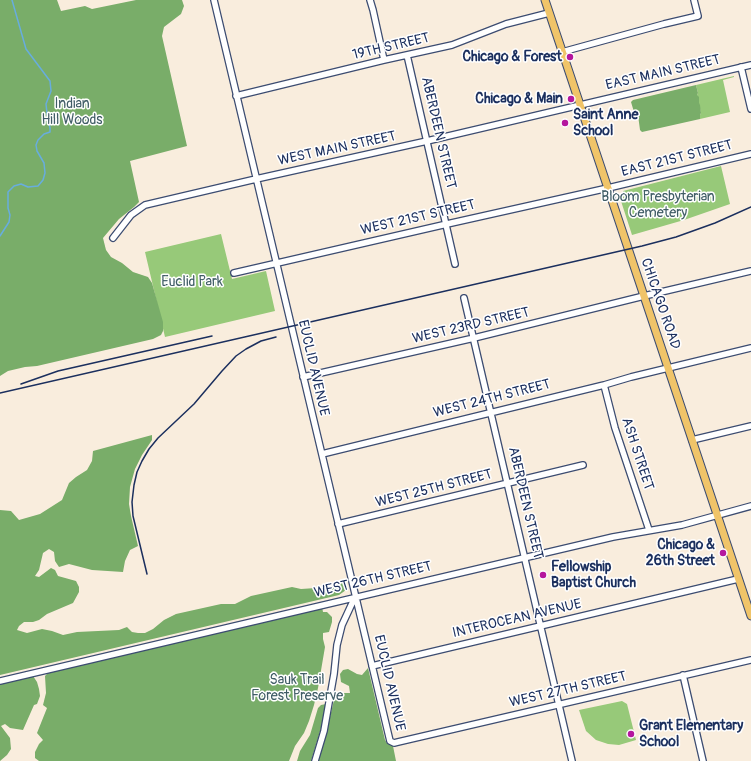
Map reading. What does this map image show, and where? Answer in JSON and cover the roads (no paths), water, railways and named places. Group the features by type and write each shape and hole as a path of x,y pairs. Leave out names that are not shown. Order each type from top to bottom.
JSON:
{"main road":[{"name":"CHICAGO ROAD","path":"545,0 751,616"}],"street":[{"name":"EUCLID AVENUE","path":"214,0 390,741"},
{"path":"370,0 384,60"},
{"path":"562,52 698,16 694,0"},
{"name":"19TH STREET","path":"236,96 452,45 506,24 549,13"},
{"name":"ABERDEEN STREET","path":"407,55 456,264"},
{"name":"EAST MAIN STREET","path":"580,105 751,65"},
{"path":"741,67 751,109"},
{"name":"WEST MAIN STREET","path":"113,238 131,215 145,205 580,105"},
{"name":"EAST 21ST STREET","path":"608,188 751,154"},
{"name":"WEST 21ST STREET","path":"234,273 608,188"},
{"name":"WEST 23RD STREET","path":"303,377 751,272"},
{"name":"ABERDEEN STREET","path":"464,298 572,761"},
{"name":"WEST 24TH STREET","path":"322,454 751,348"},
{"name":"ASH STREET","path":"604,385 615,428 649,530"},
{"path":"692,440 751,426"},
{"name":"WEST 25TH STREET","path":"338,524 583,465"},
{"name":"WEST 26TH STREET","path":"0,681 618,535 682,525 751,506"},
{"name":"INTEROCEAN AVENUE","path":"372,666 738,579"},
{"path":"316,761 324,731 334,674 337,645 342,625 356,596"},
{"name":"WEST 27TH STREET","path":"390,741 394,743 751,660"},
{"path":"683,675 703,761"}],"waterway":[{"path":"0,236 9,222 10,215 8,208 8,192 14,186 21,184 28,187 38,186 43,180 45,173 44,163 37,151 36,145 38,140 44,134 50,132 46,104 51,91 50,81 26,49 12,0"}],"railway":[{"path":"0,393 642,246 676,237 715,223 751,207"},
{"path":"21,384 58,371 212,336"},
{"path":"147,574 133,516 132,502 137,472 142,461 158,438 194,404 236,356 261,341 276,337"}],"place":[{"name":"Chicago & Forest","path":"570,57"},
{"name":"Chicago & Main","path":"571,99"},
{"name":"Saint Anne School","path":"565,123"},
{"name":"Chicago & 26th Street","path":"723,553"},
{"name":"Fellowship Baptist Church","path":"543,575"},
{"name":"Grant Elementary School","path":"631,734"}],"park label":[{"name":"Indian Hill Woods","path":"72,112"},
{"name":"Bloom Presbyterian Cemetery","path":"658,206"},
{"name":"Euclid Park","path":"192,282"},
{"name":"Sauk Trail Forest Preserve","path":"297,688"}]}
